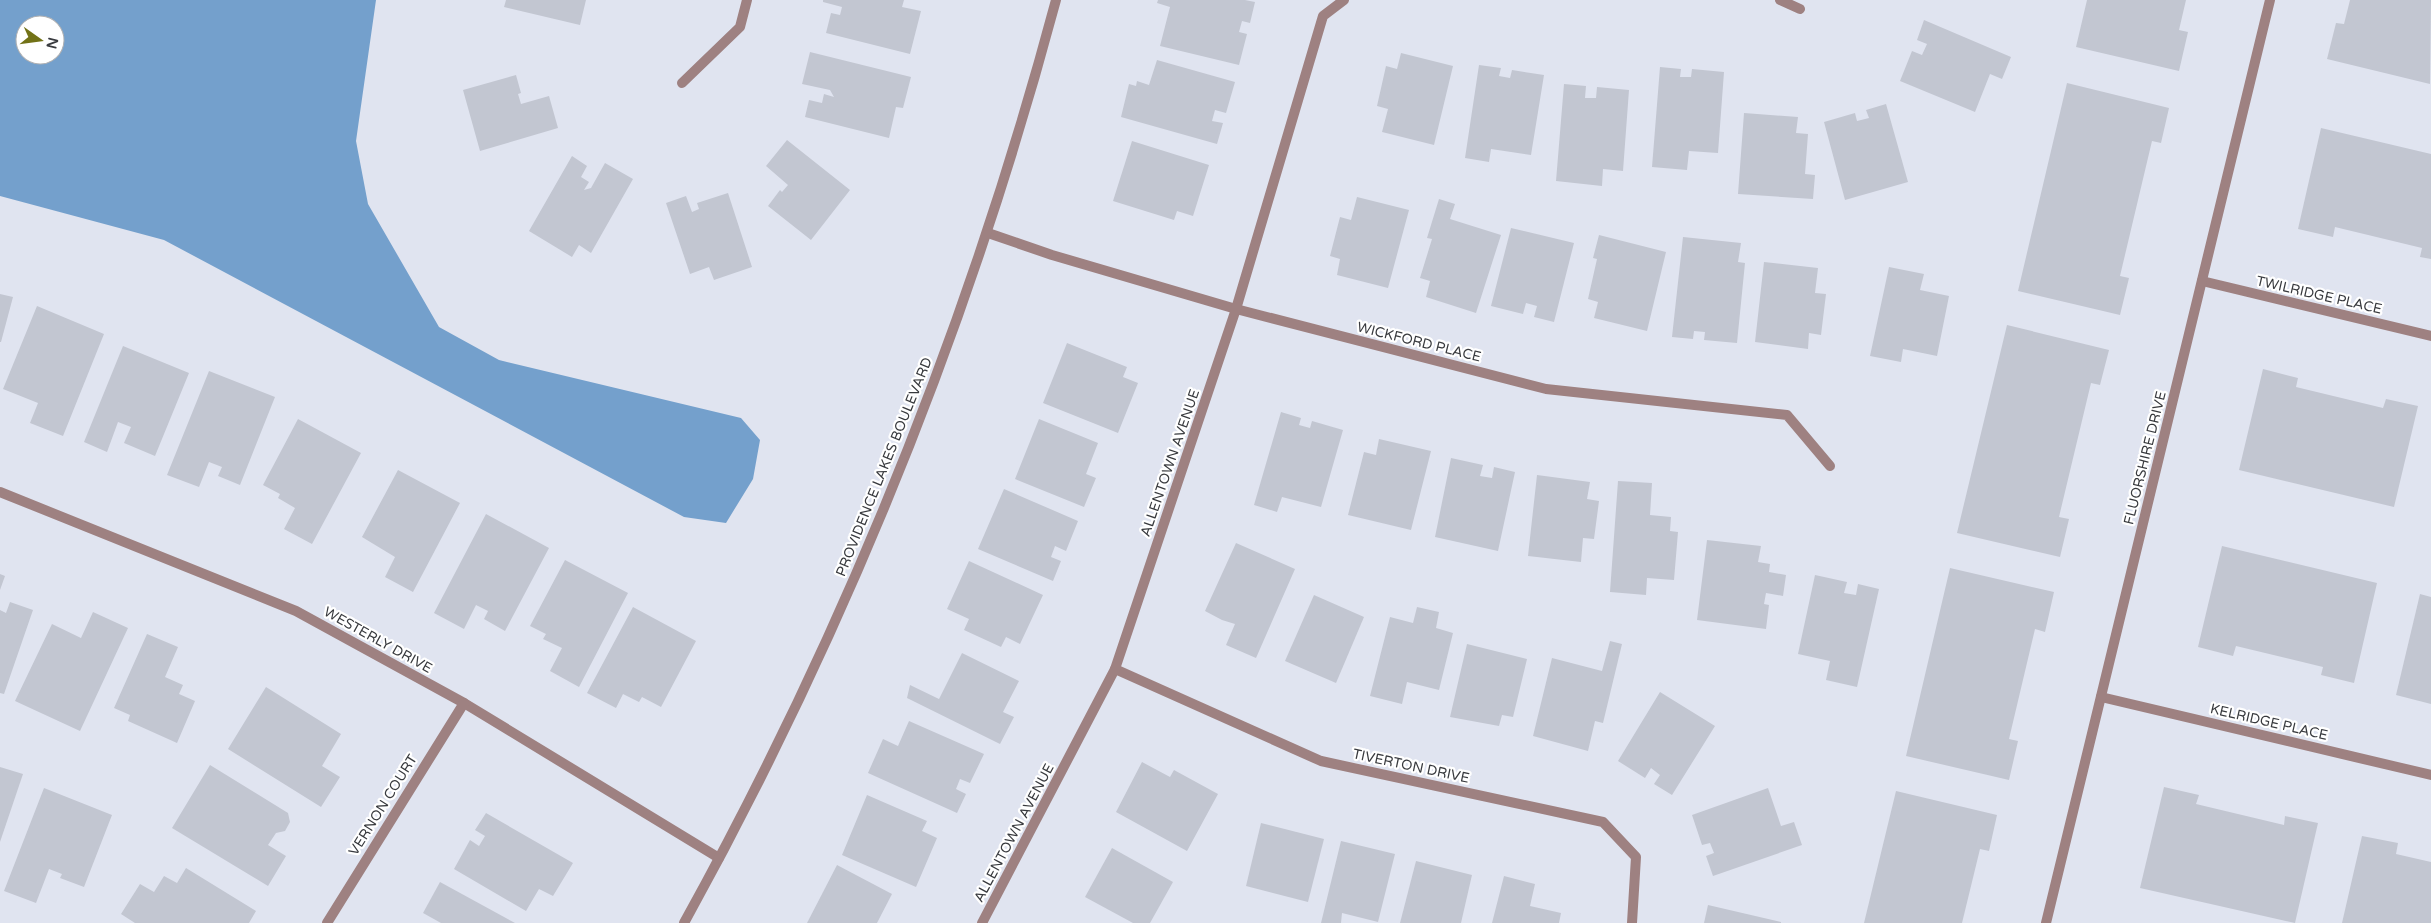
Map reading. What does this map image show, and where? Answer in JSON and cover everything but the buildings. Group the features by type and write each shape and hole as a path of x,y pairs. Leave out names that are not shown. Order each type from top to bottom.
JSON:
{"street":[{"path":"682,83 740,27 747,0"},
{"name":"PROVIDENCE LAKES BOULEVARD","path":"684,923 719,858 798,700 872,537 933,386 988,233 1056,0"},
{"name":"ALLENTOWN AVENUE","path":"982,923 1115,669 1236,309 1323,16 1344,0"},
{"path":"1780,0 1800,9"},
{"name":"FLUORSHIRE DRIVE","path":"2046,923 2270,0"},
{"name":"WICKFORD PLACE","path":"988,233 1052,255 1236,309 1546,389 1787,415 1830,466"},
{"name":"TWILRIDGE PLACE","path":"2202,281 2431,336"},
{"name":"WESTERLY DRIVE","path":"0,492 296,611 464,703 719,858"},
{"name":"TIVERTON DRIVE","path":"1115,669 1321,761 1603,822 1636,857 1632,923"},
{"name":"KELRIDGE PLACE","path":"2101,696 2431,775"},
{"name":"VERNON COURT","path":"327,923 464,703"}],"water":[{"path":"0,0 376,0 356,141 368,204 439,327 499,360 741,418 760,440 753,479 726,523 684,517 164,240 0,196"}]}
